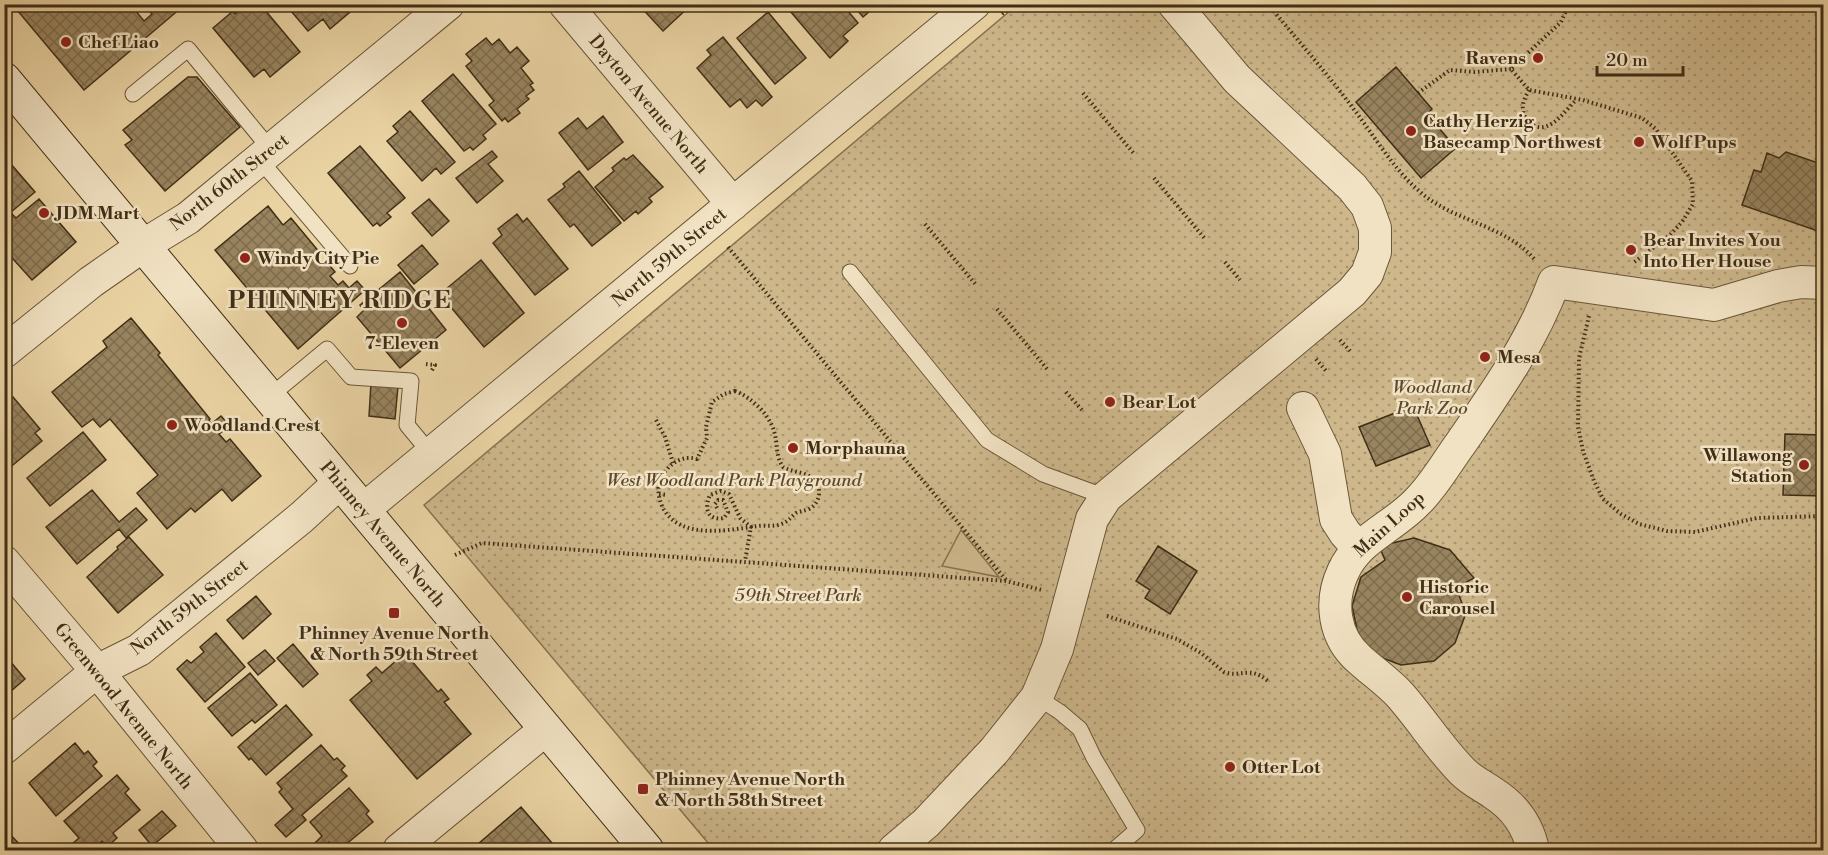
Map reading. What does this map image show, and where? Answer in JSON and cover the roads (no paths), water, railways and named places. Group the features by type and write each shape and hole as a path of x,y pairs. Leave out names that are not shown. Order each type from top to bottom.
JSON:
{"street":[{"name":"North 60th Street","path":"4,352 91,282 188,218 448,4"},
{"name":"Dayton Avenue North","path":"564,4 733,204"},
{"name":"North 59th Street","path":"363,510 974,4"},
{"path":"894,850 926,823 986,759 1037,697 1057,649 1092,519 1106,497 1352,292 1367,274 1375,252 1375,228 1367,206 1352,187 1237,79 1174,4"},
{"name":"Phinney Avenue North","path":"4,79 647,850"},
{"name":"Main Loop","path":"1533,850 1531,839 1519,815 1497,795 1462,772 1398,693 1356,657 1341,634 1335,614 1336,595 1343,571 1358,548 1405,513 1427,492 1491,400 1543,313 1554,282 1714,305 1778,286 1801,282 1824,283"},
{"path":"1303,408 1325,454 1336,519 1358,548"},
{"name":"North 59th Street","path":"4,748 97,671 139,650 302,517 340,482"},
{"name":"Greenwood Avenue North","path":"4,562 97,671 242,850"},
{"path":"399,850 546,729"}],"lane":[{"path":"133,94 188,49 350,266"},
{"path":"850,272 987,440 1043,474 1106,497"},
{"path":"269,397 327,349 351,377 411,381 407,425 431,454"},
{"path":"1037,697 1080,729 1094,758 1137,830 1114,850"}],"place":[{"name":"Chef Liao","path":"66,42"},
{"name":"Ravens","path":"1538,58"},
{"name":"Cathy Herzig Basecamp Northwest","path":"1411,131"},
{"name":"Wolf Pups","path":"1639,142"},
{"name":"JDM Mart","path":"44,213"},
{"name":"Bear Invites You Into Her House","path":"1631,250"},
{"name":"Windy City Pie","path":"245,258"},
{"name":"7-Eleven","path":"402,323"},
{"name":"Mesa","path":"1485,357"},
{"name":"Bear Lot","path":"1110,402"},
{"name":"Woodland Crest","path":"172,425"},
{"name":"Morphauna","path":"793,448"},
{"name":"Willawong Station","path":"1804,465"},
{"name":"Historic Carousel","path":"1407,597"},
{"name":"Phinney Avenue North & North 59th Street","path":"394,613"},
{"name":"Otter Lot","path":"1230,767"},
{"name":"Phinney Avenue North & North 58th Street","path":"643,789"}],"district":[{"name":"PHINNEY RIDGE","path":"340,300"}],"park label":[{"name":"Woodland Park Zoo","path":"1432,397"},
{"name":"West Woodland Park Playground","path":"734,480"},
{"name":"59th Street Park","path":"798,595"}]}
